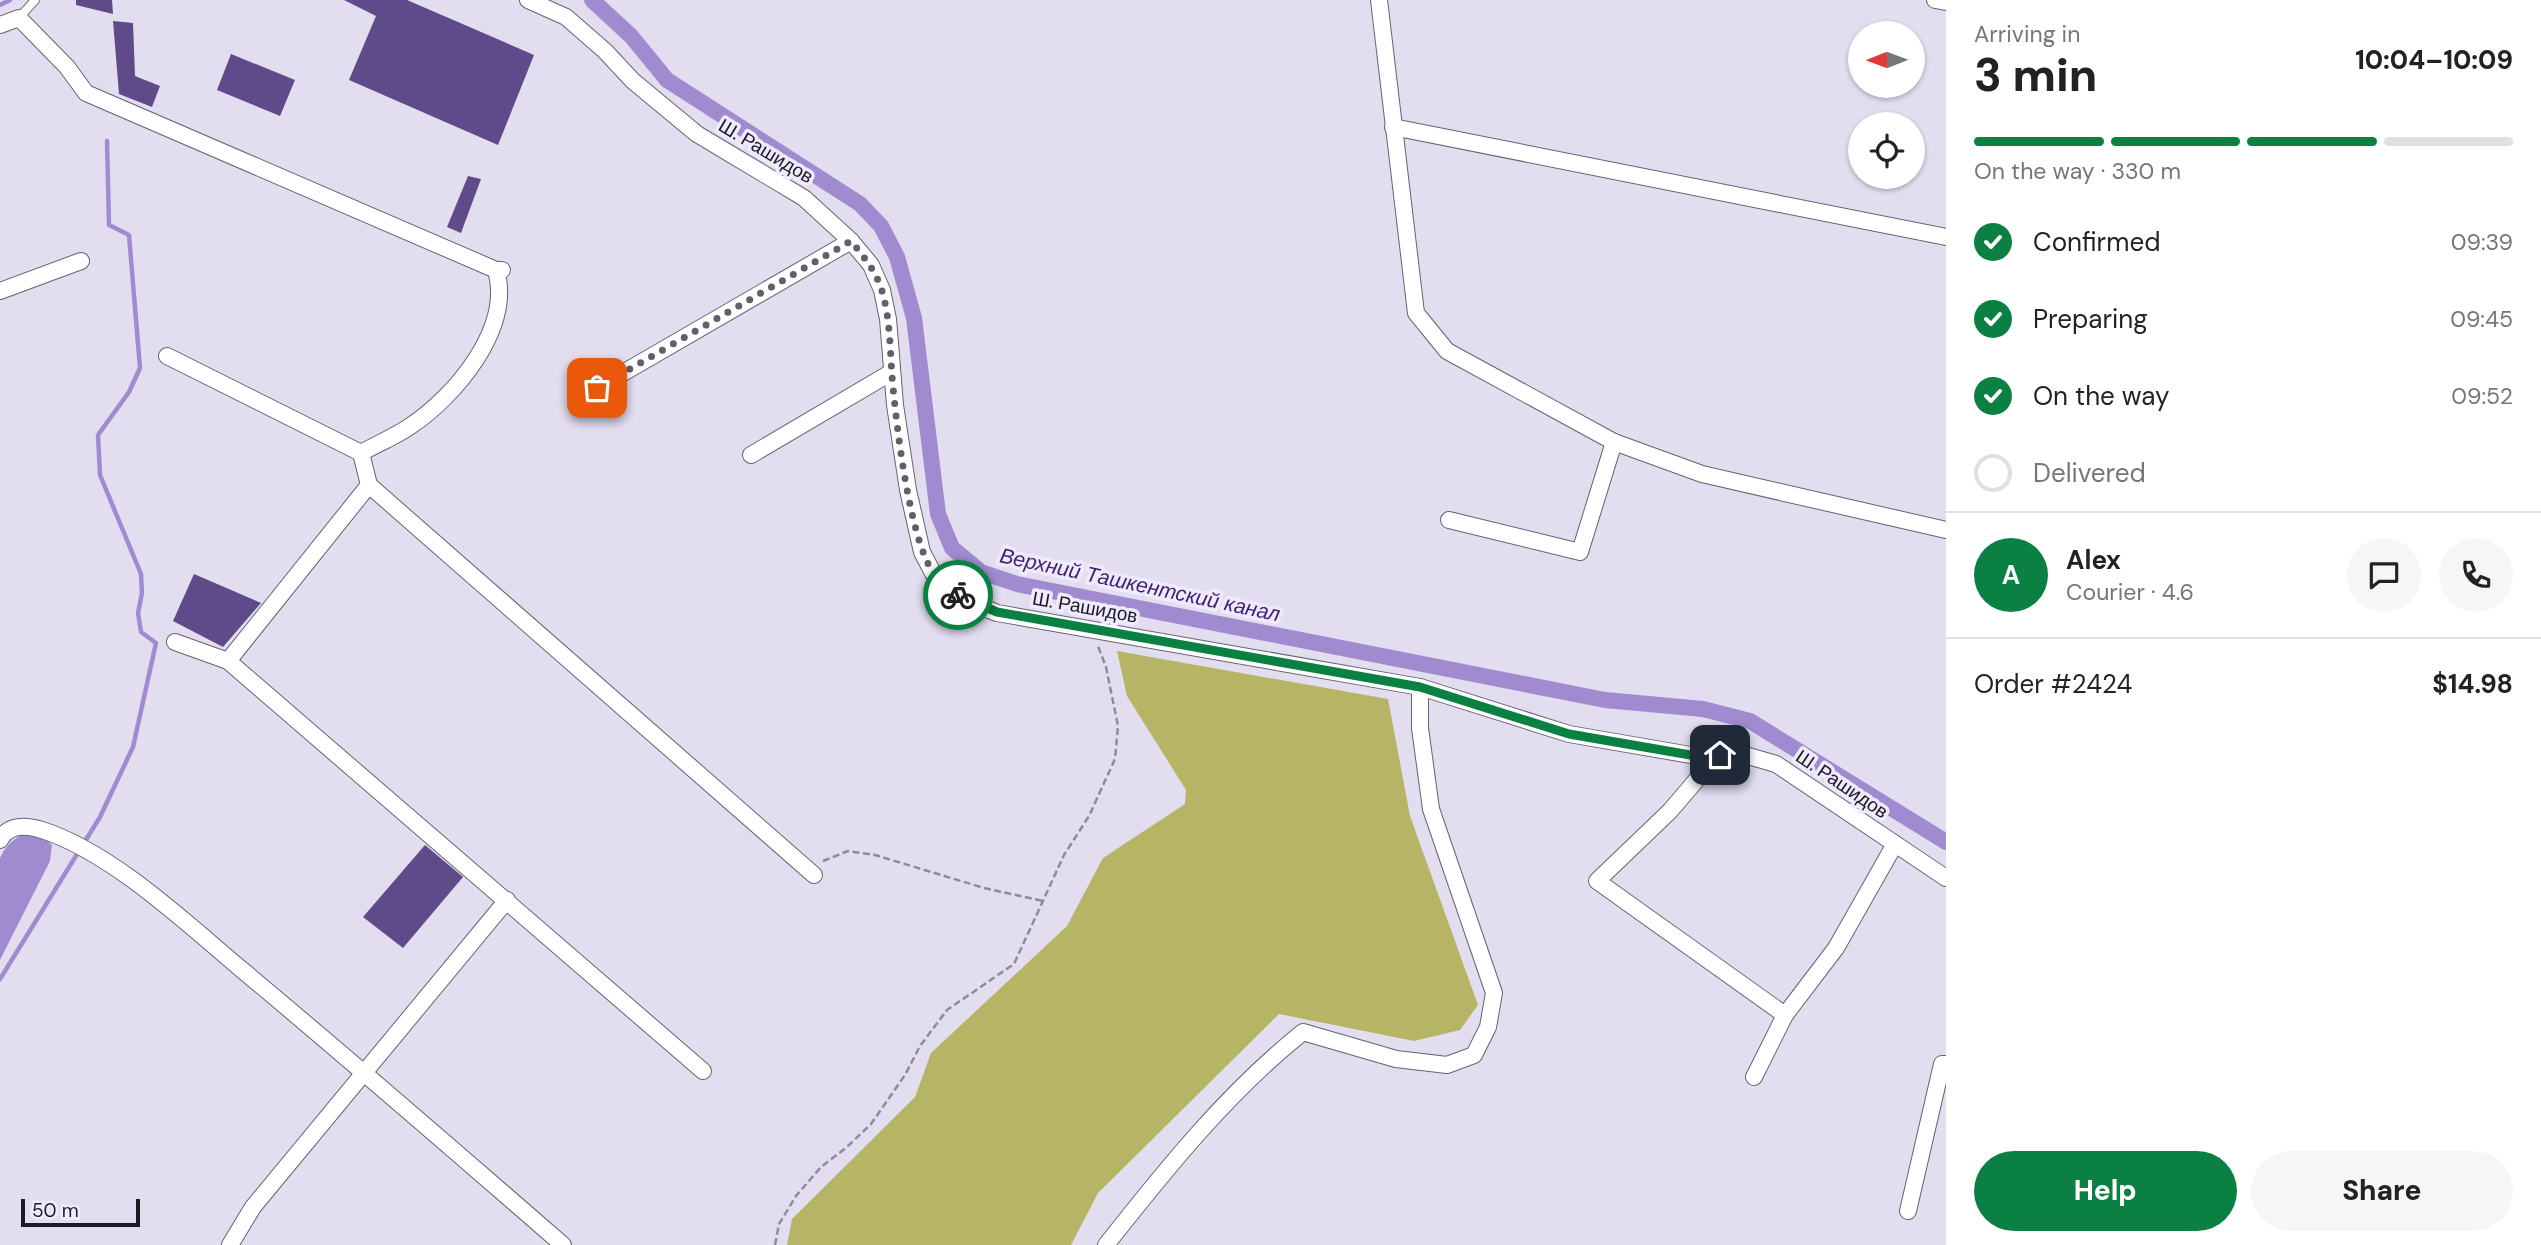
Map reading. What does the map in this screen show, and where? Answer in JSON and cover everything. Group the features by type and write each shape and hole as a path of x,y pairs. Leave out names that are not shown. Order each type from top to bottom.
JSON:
{"street":[{"name":"Ш. Рашидов","path":"528,0 566,17 668,112 697,134 804,198 851,241 871,264 882,290 908,490 922,552 933,573 946,588 969,602 997,612 1420,687 1569,734 1702,757 1738,753 1776,764 1946,878"},
{"path":"1378,0 1416,313 1447,351 1614,442 1702,474 1946,530"},
{"path":"1935,0 1946,2"},
{"path":"0,24 19,18 67,67 86,93 499,270 497,316 481,352 468,371 411,426 361,453"},
{"path":"1393,127 1946,237"},
{"path":"597,388 851,241"},
{"path":"0,290 81,261"},
{"path":"167,356 361,453 369,485 814,875"},
{"path":"751,455 892,372"},
{"path":"1449,520 1580,552 1614,442"},
{"path":"228,660 369,485"},
{"path":"174,642 228,660 703,1071"},
{"path":"1106,1245 1162,1174 1262,1065 1303,1032 1396,1059 1447,1065 1474,1055 1488,1027 1494,993 1431,809 1420,728 1420,687"},
{"path":"1702,757 1699,777 1670,811 1633,843 1597,881 1785,1014"},
{"path":"0,840 4,833 18,826 41,829 99,858 164,905 365,1072 563,1245"},
{"path":"1754,1077 1785,1014 1836,948 1895,845"},
{"path":"230,1245 253,1208 507,900"},
{"path":"1908,1211 1942,1064 1946,1064"}],"lane":[{"path":"19,18 35,0"}],"path":[{"path":"775,1245 779,1224 796,1196 821,1167 871,1124 905,1075 920,1046 947,1010 1014,964 1064,855 1089,816 1115,759 1118,726 1106,667 1094,629"},
{"path":"814,875 823,861 848,851 875,855 984,888 1043,901"}],"shaded area":[{"path":"1117,651 1388,699 1410,816 1478,1005 1460,1030 1414,1041 1279,1014 1098,1193 1071,1245 787,1245 792,1219 915,1097 931,1053 1067,926 1103,858 1185,804 1186,790 1127,696"},
{"path":"26,833 44,837 52,845 50,861 0,960 0,858 10,843"}],"building":[{"path":"76,0 112,0 113,14 76,5"},
{"path":"344,0 407,0 534,55 498,145 349,80 376,16"},
{"path":"113,21 133,23 135,76 160,86 152,107 119,94"},
{"path":"231,54 295,80 280,116 217,90"},
{"path":"468,176 481,179 461,233 447,227"},
{"path":"194,574 261,603 223,647 173,621"},
{"path":"425,845 463,877 403,948 363,917"}],"waterway":[{"path":"0,5 10,0"},
{"name":"Верхний Ташкентский канал","path":"592,0 631,36 667,80 860,204 881,226 897,257 914,318 938,514 952,548 981,572 1017,584 1605,700 1703,709 1750,721 1946,842"},
{"path":"84,843 100,817 133,747 156,643 141,632 138,613 142,593 141,574 100,475 98,435 129,392 140,368 129,235 109,225 107,141"},
{"path":"0,979 79,851"}],"way so far":[{"path":"597,388 851,241 871,264 882,290 888,319 895,405 908,490 922,552 933,573 946,588 958,595"}],"route":[{"path":"958,595 997,612 1420,687 1569,734 1702,757 1720,755"}]}
